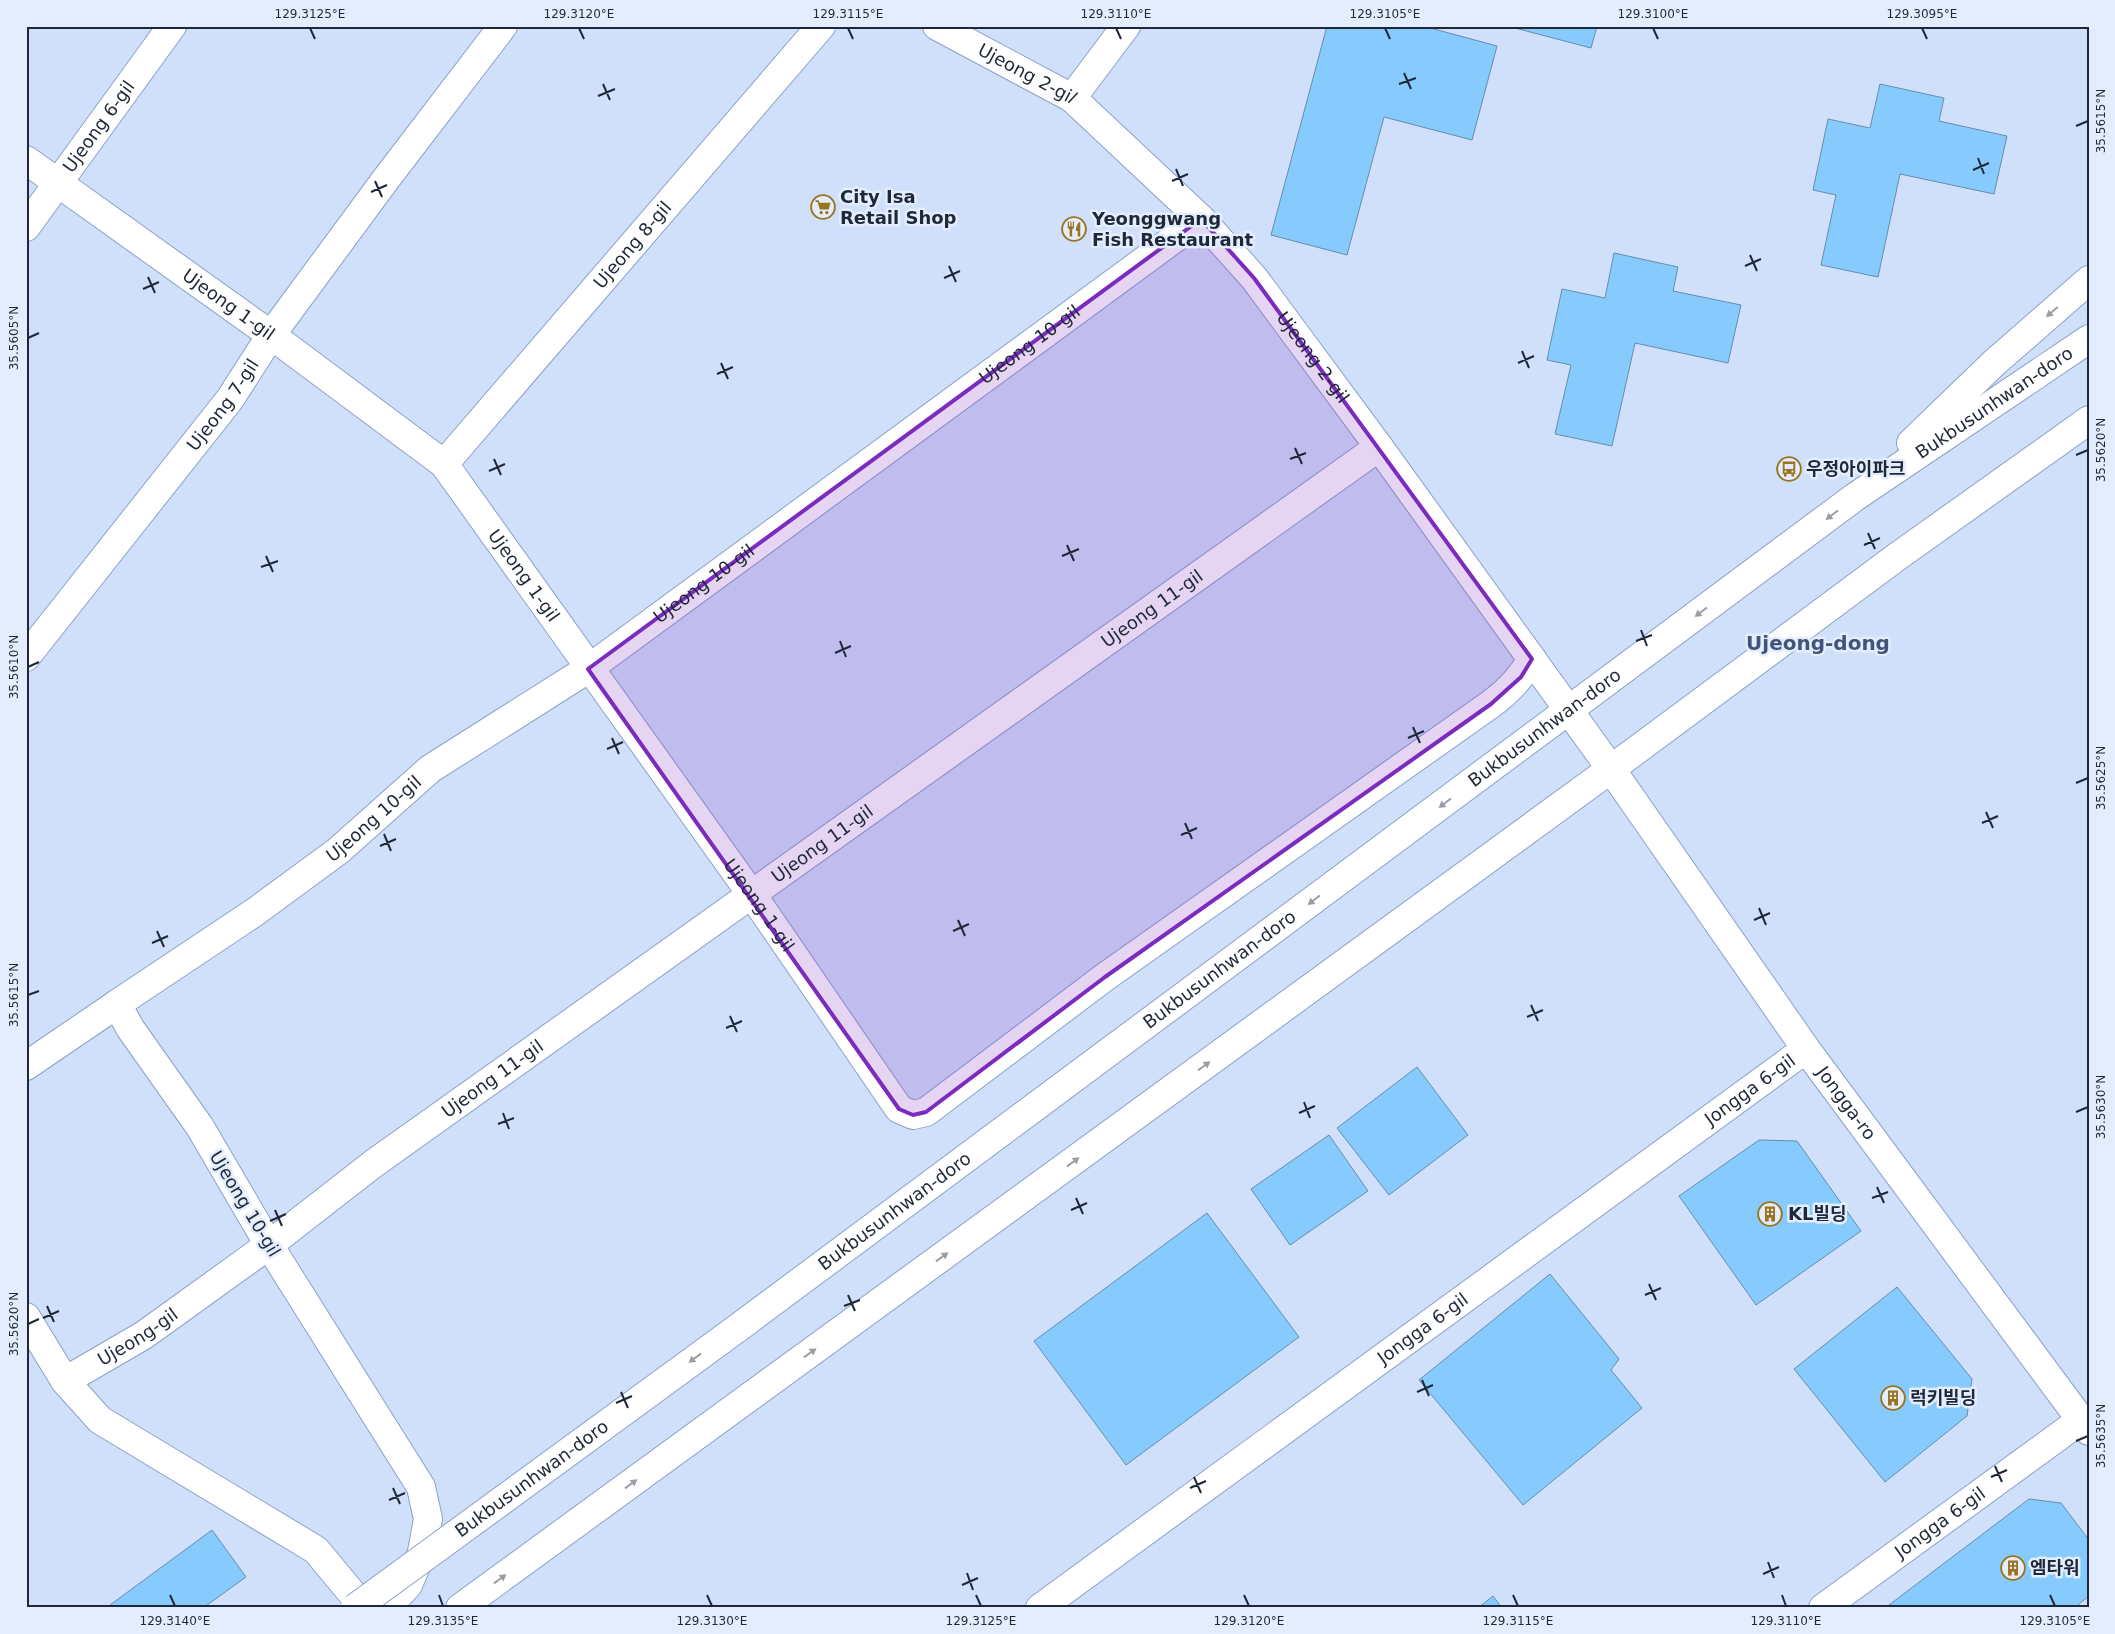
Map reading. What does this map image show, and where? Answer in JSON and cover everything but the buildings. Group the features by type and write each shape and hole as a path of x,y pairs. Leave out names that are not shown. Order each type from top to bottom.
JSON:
{"street":[{"name":"Ujeong 6-gil","path":"26,227 172,26"},
{"name":"Ujeong 7-gil","path":"26,657 230,399 271,335 386,179 503,26"},
{"name":"Ujeong 8-gil","path":"444,464 821,26"},
{"name":"Ujeong 2-gil","path":"937,26 1072,98 1201,219 1254,278 1379,447 1611,769"},
{"path":"1072,98 1126,26"},
{"name":"Ujeong 1-gil","path":"26,160 271,335 444,464 588,669 751,895 899,1109 913,1115 926,1112 1105,977 1507,692 1521,677 1532,659"},
{"name":"Ujeong 10-gil","path":"386,1608 408,1586 422,1552 428,1519 421,1487 269,1245 200,1127 130,1028 117,1004 256,912 338,851 430,769 588,669 1201,219"},
{"path":"1855,497 1994,363 2089,280"},
{"name":"Bukbusunhwan-doro","path":"355,1608 735,1330 1855,497 2089,339"},
{"path":"460,1608 1611,769 1898,556 2089,420"},
{"name":"Ujeong 11-gil","path":"269,1245 373,1164 1379,447"},
{"name":"Jongga-ro","path":"1611,769 1806,1049 2085,1426"},
{"path":"26,1066 117,1004"},
{"name":"Jongga 6-gil","path":"1040,1608 1806,1049"},
{"name":"Ujeong-gil","path":"64,1381 144,1335 269,1245"},
{"path":"26,1317 64,1381 100,1420 316,1550 364,1608"},
{"name":"Jongga 6-gil","path":"1823,1608 2085,1426"}],"highlighted area":[{"path":"1201,219 1254,278 1532,659 1521,677 1491,704 1105,977 926,1112 913,1115 899,1109 588,669"}],"place":[{"name":"City Isa Retail Shop","path":"823,207"},
{"name":"Yeonggwang Fish Restaurant","path":"1074,229"},
{"name":"우정아이파크","path":"1789,469"},
{"name":"KL빌딩","path":"1770,1214"},
{"name":"럭키빌딩","path":"1893,1398"},
{"name":"엠타워","path":"2013,1568"}],"district":[{"name":"Ujeong-dong","path":"1818,643"}]}
